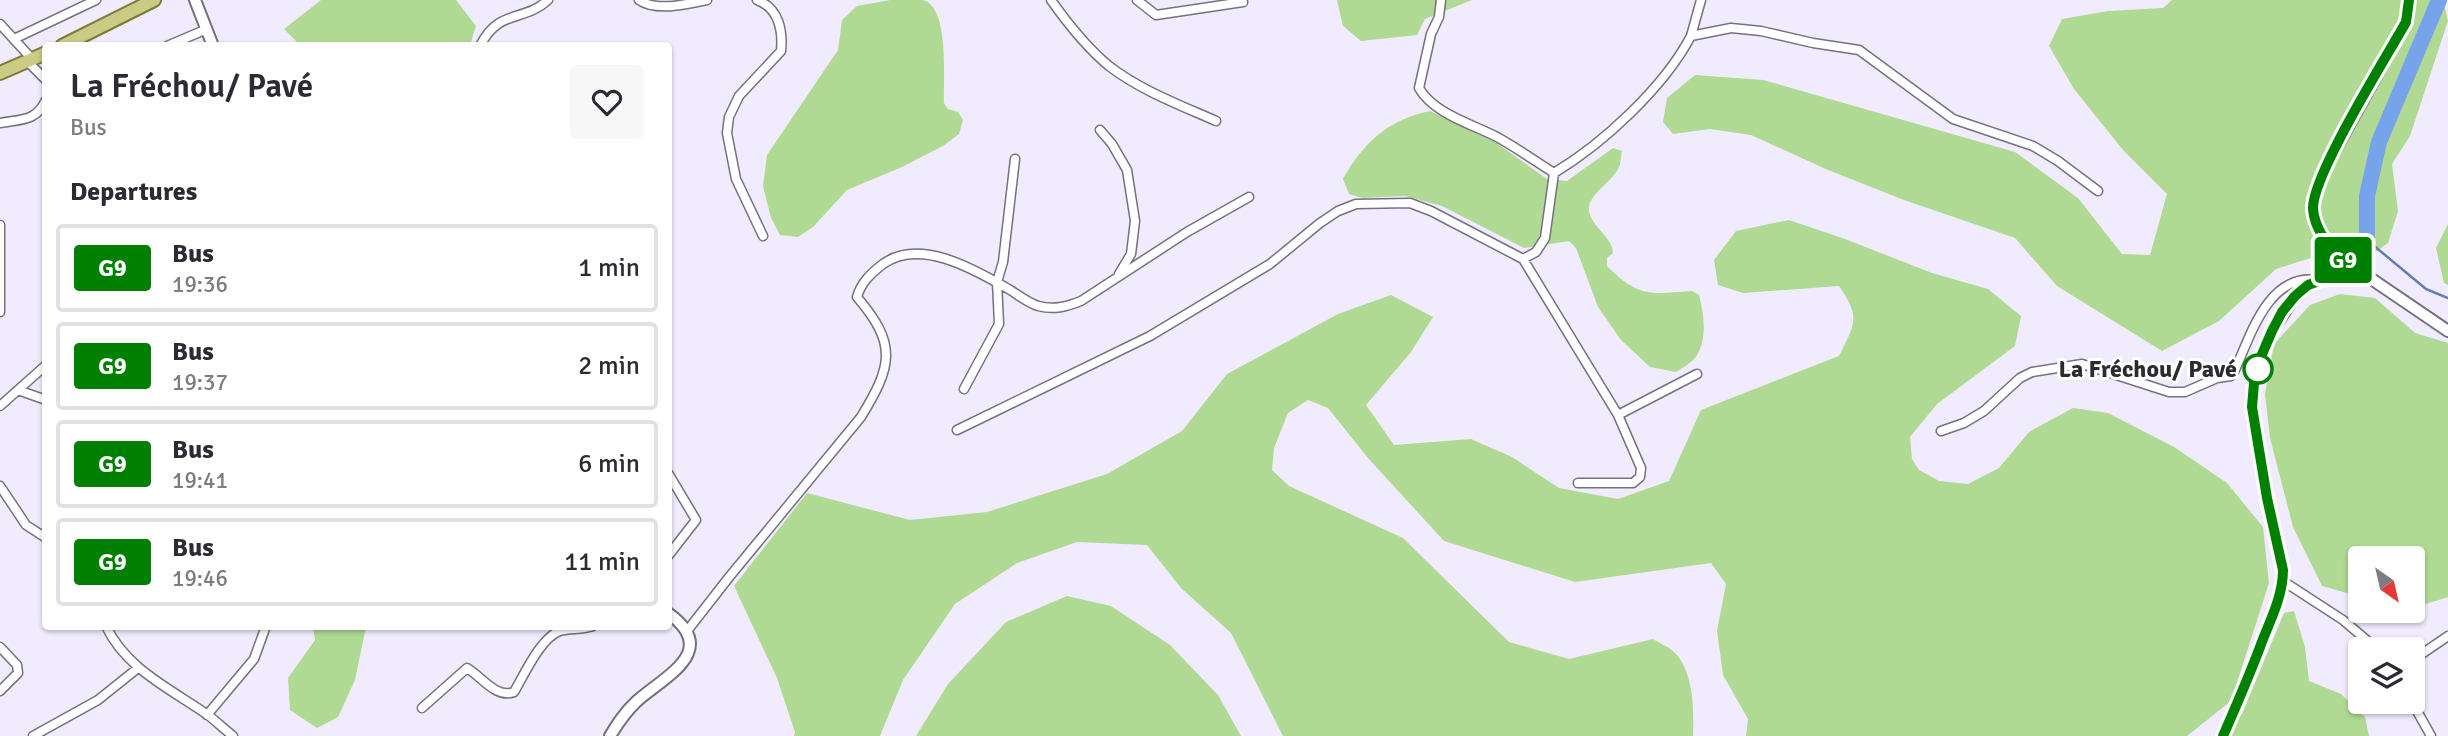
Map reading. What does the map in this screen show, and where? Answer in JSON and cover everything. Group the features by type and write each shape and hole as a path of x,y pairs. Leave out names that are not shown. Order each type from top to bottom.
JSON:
{"main road":[{"path":"69,42 136,4 154,0"},
{"path":"0,73 42,54"}],"street":[{"path":"14,39 96,0"},
{"path":"195,0 212,42"},
{"path":"483,42 498,22 531,12 548,0"},
{"path":"639,0 644,4 654,5 682,5 707,0"},
{"path":"757,0 765,3 776,16 780,26 781,51 739,96 729,117 727,133 736,179 763,236"},
{"path":"1051,0 1073,31 1110,67 1147,89 1216,121"},
{"path":"1137,0 1156,15 1242,2"},
{"path":"1441,0 1439,17 1431,34 1419,88 1423,95 1444,111 1500,139 1554,173"},
{"path":"1523,259 1536,252 1545,239 1554,173 1605,136 1653,89 1683,52 1692,36 1701,0"},
{"path":"2409,0 2406,22 2329,160 2315,193 2315,221 2335,253 2353,269 2448,331"},
{"path":"0,24 42,75"},
{"path":"1692,36 1731,28 1761,31 1858,50 1954,119 2033,146 2058,160 2098,191"},
{"path":"176,42 207,29"},
{"path":"0,123 28,118 40,113 42,109"},
{"path":"1100,130 1112,144 1127,170 1135,220 1131,254 1118,277"},
{"path":"964,389 999,324 996,282 1003,262 1015,159"},
{"path":"687,631 854,426 877,390 886,368 887,347 874,317 857,298 860,285 891,259 908,254 938,257 971,269 1032,304 1055,308 1081,301 1187,232 1249,197"},
{"path":"957,430 1150,336 1270,264 1338,211 1356,204 1410,203 1431,211 1523,259 1618,415 1641,468 1640,477 1633,483 1578,483"},
{"path":"0,225 0,312"},
{"path":"2223,736 2277,605 2283,581 2252,407 2260,359 2282,312 2295,296 2308,285 2353,269"},
{"path":"1941,431 1964,423 1984,411 2020,378 2032,372 2082,364 2169,392 2185,392 2217,378 2231,376 2263,309 2275,295 2286,286 2304,279 2319,281"},
{"path":"0,406 42,369"},
{"path":"1618,415 1697,374"},
{"path":"18,390 42,399"},
{"path":"672,480 696,520 672,551"},
{"path":"0,486 26,525 42,535"},
{"path":"2283,581 2343,620 2363,637"},
{"path":"610,736 622,717 637,701 685,662 690,650 687,631 672,616"},
{"path":"108,630 138,668 207,715 230,735"},
{"path":"207,715 254,659 264,630"},
{"path":"422,708 467,668 500,693 514,692 540,648 559,631 566,630"},
{"path":"2425,652 2448,636"},
{"path":"0,647 18,665 18,673 0,691"},
{"path":"33,736 98,700 138,668"},
{"path":"2419,714 2431,736"}],"green space":[{"path":"321,0 456,0 476,26 471,42 297,42 284,29"},
{"path":"890,0 923,0 932,5 938,16 943,46 944,103 948,109 958,112 963,120 959,134 943,146 902,167 847,190 813,227 798,237 780,235 771,218 763,186 767,155 838,50 842,20 857,6"},
{"path":"1337,0 1472,0 1425,19 1417,35 1361,41 1343,26"},
{"path":"2172,0 2443,0 2448,21 2410,136 2392,164 2398,211 2388,243 2370,256 2314,257 2276,269 2219,321 2162,351 2057,286 2015,238 1904,200 1828,170 1751,135 1710,129 1673,134 1663,122 1667,98 1695,75 1763,80 2015,152 2078,198 2122,254 2150,255 2167,194 2123,150 2074,89 2049,46 2062,19 2108,11 2163,8"},
{"path":"1430,111 1495,142 1547,179 1567,181 1613,148 1622,151 1616,172 1589,205 1591,217 1612,247 1613,253 1607,258 1607,266 1628,284 1646,292 1692,291 1699,295 1703,335 1699,351 1693,360 1676,372 1650,367 1621,340 1598,307 1576,248 1569,241 1524,248 1442,206 1405,196 1362,198 1349,194 1343,179 1359,154 1390,127"},
{"path":"1789,220 1932,273 1988,289 2021,316 2015,346 1937,404 1910,437 1912,459 1919,470 1939,481 1968,484 1999,468 2029,432 2073,408 2108,413 2174,447 2227,483 2263,527 2269,583 2231,701 2187,736 1746,736 1748,719 1723,675 1717,631 1726,584 1711,563 1575,582 1444,541 1368,458 1328,408 1308,400 1288,413 1274,448 1272,470 1289,486 1403,538 1509,642 1569,659 1653,639 1673,651 1680,659 1689,679 1693,703 1693,736 1283,736 1231,633 1181,588 1147,545 1077,542 1017,563 955,604 903,680 880,736 794,736 777,678 734,586 807,493 910,520 987,512 1107,474 1182,431 1227,374 1338,314 1391,295 1433,317 1411,352 1366,405 1394,445 1471,439 1512,457 1559,488 1618,499 1669,481 1701,410 1839,356 1852,328 1853,314 1839,286 1743,293 1718,285 1714,260 1736,231"},
{"path":"2448,224 2448,285 2444,283 2436,248"},
{"path":"2340,294 2375,298 2415,333 2448,343 2448,597 2426,604 2426,546 2348,546 2348,593 2322,586 2293,527 2270,438 2265,394 2274,344 2310,305"},
{"path":"1067,596 1111,606 1170,645 1218,695 1241,736 916,736 948,684 1006,622"},
{"path":"2294,611 2305,647 2309,681 2341,694 2348,701 2348,714 2362,714 2365,717 2369,736 2222,736 2242,714 2284,613"},
{"path":"313,630 365,630 355,680 338,717 317,728 290,710 288,678 315,640"}],"waterway":[{"path":"2367,240 2367,196 2379,142 2439,0"},
{"path":"2367,240 2426,289 2448,298"}],"bus line":[{"name":"G9","path":"2223,736 2277,605 2283,581 2252,407 2260,359 2282,312 2295,296 2308,285 2353,269 2335,253 2315,221 2315,193 2329,160 2406,22 2409,0"}],"place":[{"name":"La Fréchou/ Pavé","path":"2258,369"}]}
